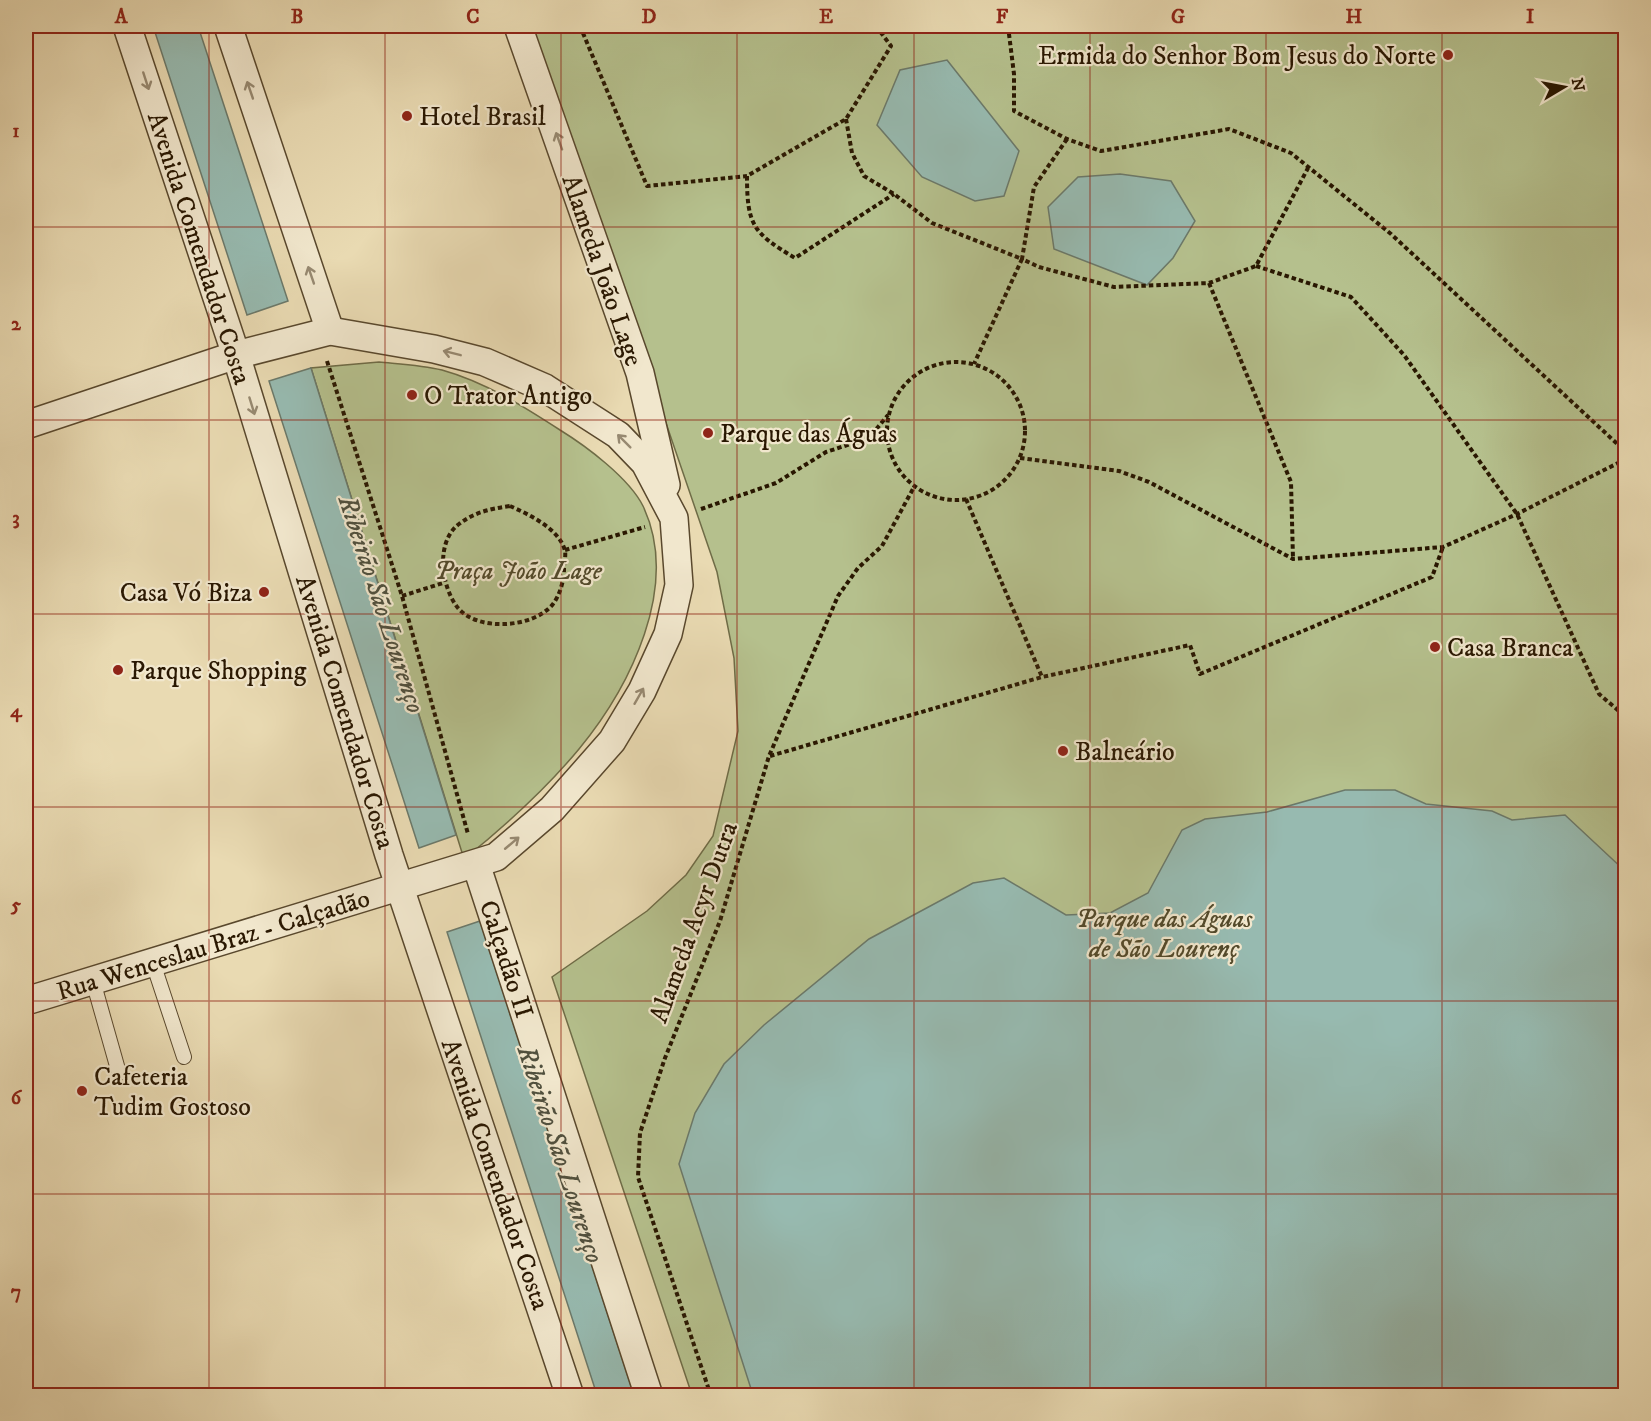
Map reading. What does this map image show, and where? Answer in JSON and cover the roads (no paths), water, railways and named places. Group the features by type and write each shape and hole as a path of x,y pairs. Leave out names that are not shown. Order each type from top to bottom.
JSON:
{"street":[{"name":"Avenida Comendador Costa","path":"127,26 236,355 401,888 570,1395"},
{"path":"228,26 330,331"},
{"name":"Alameda João Lage","path":"518,26 640,373 674,518"},
{"path":"26,425 236,355 330,331 434,349 485,362 545,388 618,435 645,463 674,518 679,585 668,634 642,691 612,741 552,809 496,857 401,888"},
{"name":"Calçadão II","path":"476,864 650,1395"},
{"name":"Rua Wenceslau Braz - Calçadão","path":"26,1001 401,888"}],"lane":[{"path":"153,963 184,1058"},
{"path":"93,981 119,1073"}],"water":[{"path":"153,26 198,26 288,301 247,315"},
{"path":"947,60 1019,151 1004,196 975,201 922,177 877,125 900,70"},
{"path":"1120,174 1171,181 1195,221 1173,258 1147,285 1054,249 1048,207 1078,177"},
{"name":"Ribeirão São Lourenço","path":"311,368 456,835 419,848 269,381"},
{"path":"1345,790 1395,790 1426,804 1492,811 1512,820 1565,815 1625,871 1626,963 1623,972 1626,1001 1625,1395 753,1395 679,1164 695,1113 724,1064 764,1025 869,939 973,883 1004,878 1066,915 1110,913 1148,893 1182,830 1205,819 1267,812"},
{"path":"480,921 634,1395 597,1395 447,932"}],"place":[{"name":"Ermida do Senhor Bom Jesus do Norte","path":"1448,55"},
{"name":"Hotel Brasil","path":"407,116"},
{"name":"O Trator Antigo","path":"412,395"},
{"name":"Parque das Águas","path":"708,433"},
{"name":"Casa Vó Biza","path":"264,592"},
{"name":"Casa Branca","path":"1435,647"},
{"name":"Parque Shopping","path":"118,670"},
{"name":"Balneário","path":"1063,751"},
{"name":"Cafeteria Tudim Gostoso","path":"82,1091"}],"park label":[{"name":"Praça João Lage","path":"518,570"},
{"name":"Parque das Águas de São Lourenç","path":"1164,933"}]}
